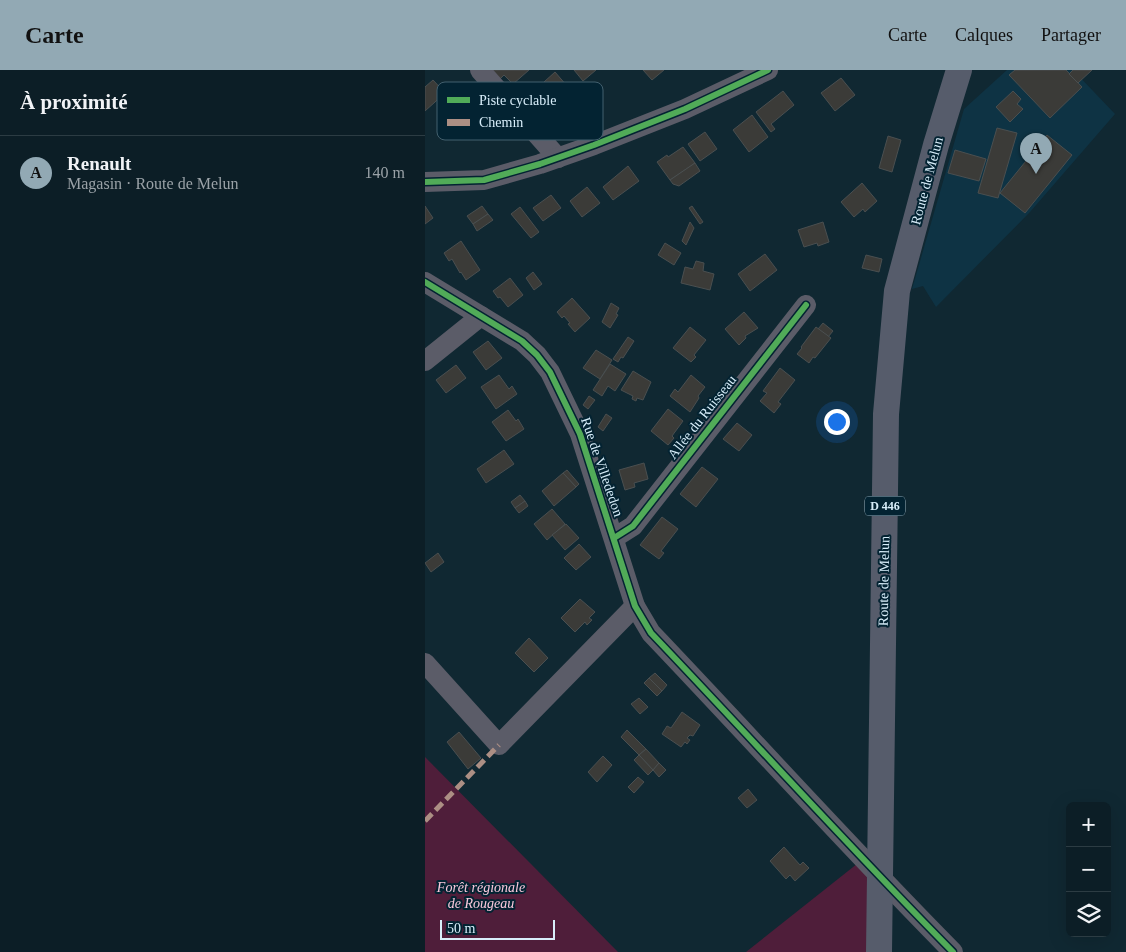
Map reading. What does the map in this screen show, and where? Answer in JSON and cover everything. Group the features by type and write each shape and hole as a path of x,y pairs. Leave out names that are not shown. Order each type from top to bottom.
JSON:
{"main road":[{"name":"Route de Melun","path":"879,952 886,414 897,292 936,146 959,70"}],"street":[{"path":"480,70 491,82"},
{"path":"425,182 484,180 558,158 685,109 768,70"},
{"path":"542,140 558,158"},
{"name":"Rue de Villededon","path":"425,282 522,341 537,355 550,372 580,434 635,606 651,632 880,878 953,952"},
{"name":"Allée du Ruisseau","path":"614,538 633,526 806,305"},
{"path":"425,361 481,316"},
{"path":"425,663 499,745 635,606"}],"shaded area":[{"path":"1007,70 1073,70 1115,114 1030,212 936,307 923,286 912,289 964,109"}],"green space":[{"name":"Forêt régionale de Rougeau","path":"425,757 618,952 425,952"},
{"path":"867,856 869,952 746,952"}],"building":[{"path":"489,70 529,70 515,82 511,82 504,75 498,81"},
{"path":"574,70 596,70 583,81"},
{"path":"643,70 664,70 652,80"},
{"path":"1015,70 1066,70 1082,87 1050,118 1009,75"},
{"path":"1073,70 1092,70 1078,83 1069,74"},
{"path":"555,72 564,82 544,82"},
{"path":"841,78 855,95 835,111 821,93"},
{"path":"433,80 437,84 437,100 425,111 425,87"},
{"path":"783,91 794,105 771,124 775,129 771,132 756,112"},
{"path":"1013,91 1021,99 1017,104 1023,109 1010,122 996,107"},
{"path":"752,115 768,137 749,152 733,130"},
{"path":"997,128 1017,133 998,198 978,193"},
{"path":"705,132 717,149 700,161 688,144"},
{"path":"1047,135 1072,155 1025,213 1000,193"},
{"path":"888,136 901,140 892,172 879,168"},
{"path":"683,147 695,163 670,180 657,162"},
{"path":"955,150 986,159 979,181 948,173"},
{"path":"695,163 700,171 679,186 673,184 670,180"},
{"path":"628,166 639,181 613,200 603,187"},
{"path":"862,183 877,201 865,212 863,209 854,217 841,202"},
{"path":"587,187 600,203 582,217 570,201"},
{"path":"551,195 561,208 543,221 533,208"},
{"path":"425,206 433,218 425,224"},
{"path":"482,206 488,214 473,224 467,216"},
{"path":"692,206 703,222 700,224 689,208"},
{"path":"520,207 539,232 531,238 511,214"},
{"path":"488,214 493,220 477,231 473,224"},
{"path":"690,222 694,228 686,245 682,241"},
{"path":"823,222 829,242 818,246 817,243 804,247 798,230"},
{"path":"461,241 480,270 466,280 452,259 449,261 444,253"},
{"path":"665,243 681,253 674,265 658,255"},
{"path":"765,254 777,270 750,291 738,274"},
{"path":"866,255 882,259 879,272 862,268"},
{"path":"696,261 704,263 703,271 714,274 710,290 681,283 685,267 693,269"},
{"path":"533,272 542,284 534,290 526,278"},
{"path":"510,278 523,295 508,307 493,291"},
{"path":"572,298 590,318 575,332 564,316 562,318 557,312"},
{"path":"611,303 619,308 616,314 618,315 610,328 602,322"},
{"path":"744,312 758,328 745,336 746,338 739,345 725,329"},
{"path":"823,323 833,331 828,337 818,329"},
{"path":"690,327 706,340 691,362 673,348"},
{"path":"816,327 831,338 809,363 797,354"},
{"path":"628,337 634,341 623,358 621,357 618,362 613,359"},
{"path":"488,341 502,358 486,370 473,352"},
{"path":"596,350 612,360 600,379 583,368"},
{"path":"610,364 626,374 615,391 608,386 602,396 593,390"},
{"path":"456,365 466,378 446,393 436,380"},
{"path":"780,368 795,380 778,402 781,404 774,413 760,401 767,393 763,391"},
{"path":"633,371 651,382 643,400 637,398 636,401 632,399 633,396 621,390"},
{"path":"499,375 509,389 512,386 517,394 496,409 481,387"},
{"path":"691,375 705,387 690,412 670,396 675,389 678,392"},
{"path":"589,396 595,400 588,409 583,405"},
{"path":"668,409 683,421 668,445 651,431"},
{"path":"508,410 516,421 518,419 524,429 506,441 492,422"},
{"path":"606,414 612,418 603,431 598,427"},
{"path":"737,423 752,435 739,451 723,439"},
{"path":"504,450 514,464 486,483 477,469"},
{"path":"644,463 648,479 634,483 635,487 625,490 619,470"},
{"path":"702,467 718,479 696,507 680,494"},
{"path":"567,470 579,484 576,487 563,473"},
{"path":"563,473 576,487 554,506 542,491"},
{"path":"520,495 525,501 515,508 511,502"},
{"path":"525,501 528,506 519,513 515,508"},
{"path":"552,509 565,524 547,540 534,524"},
{"path":"662,517 678,529 661,551 664,553 659,559 640,545"},
{"path":"566,524 579,538 565,550 552,535"},
{"path":"579,544 591,557 576,570 564,558"},
{"path":"438,553 444,562 431,572 425,563"},
{"path":"580,599 595,612 589,618 592,620 587,625 585,622 575,632 561,618"},
{"path":"529,638 548,658 534,672 515,653"},
{"path":"655,673 667,685 662,691 649,678"},
{"path":"649,678 662,691 657,696 644,683"},
{"path":"639,698 648,707 640,714 631,704"},
{"path":"682,712 700,725 693,736 690,735 687,738 690,740 687,744 685,742 681,747 662,734 667,726 671,728"},
{"path":"627,730 646,749 639,755 621,737"},
{"path":"459,732 481,758 468,769 447,742"},
{"path":"646,749 659,763 653,770 639,755"},
{"path":"639,755 653,770 648,775 634,760"},
{"path":"603,756 612,765 597,782 588,772"},
{"path":"659,763 666,770 659,777 653,770"},
{"path":"638,777 644,782 634,793 628,787"},
{"path":"748,789 757,800 747,808 738,798"},
{"path":"784,847 800,865 803,862 809,868 795,881 790,875 786,879 770,861"}],"marked path":[{"path":"425,821 499,745"}],"cycle path":[{"path":"425,182 484,180 540,164 685,109 768,70"},
{"path":"425,282 522,341 537,355 550,372 580,434 635,606 651,633 953,952"},
{"path":"614,538 633,526 806,305"}],"place":[{"name":"Renault","path":"1036,174"}]}
